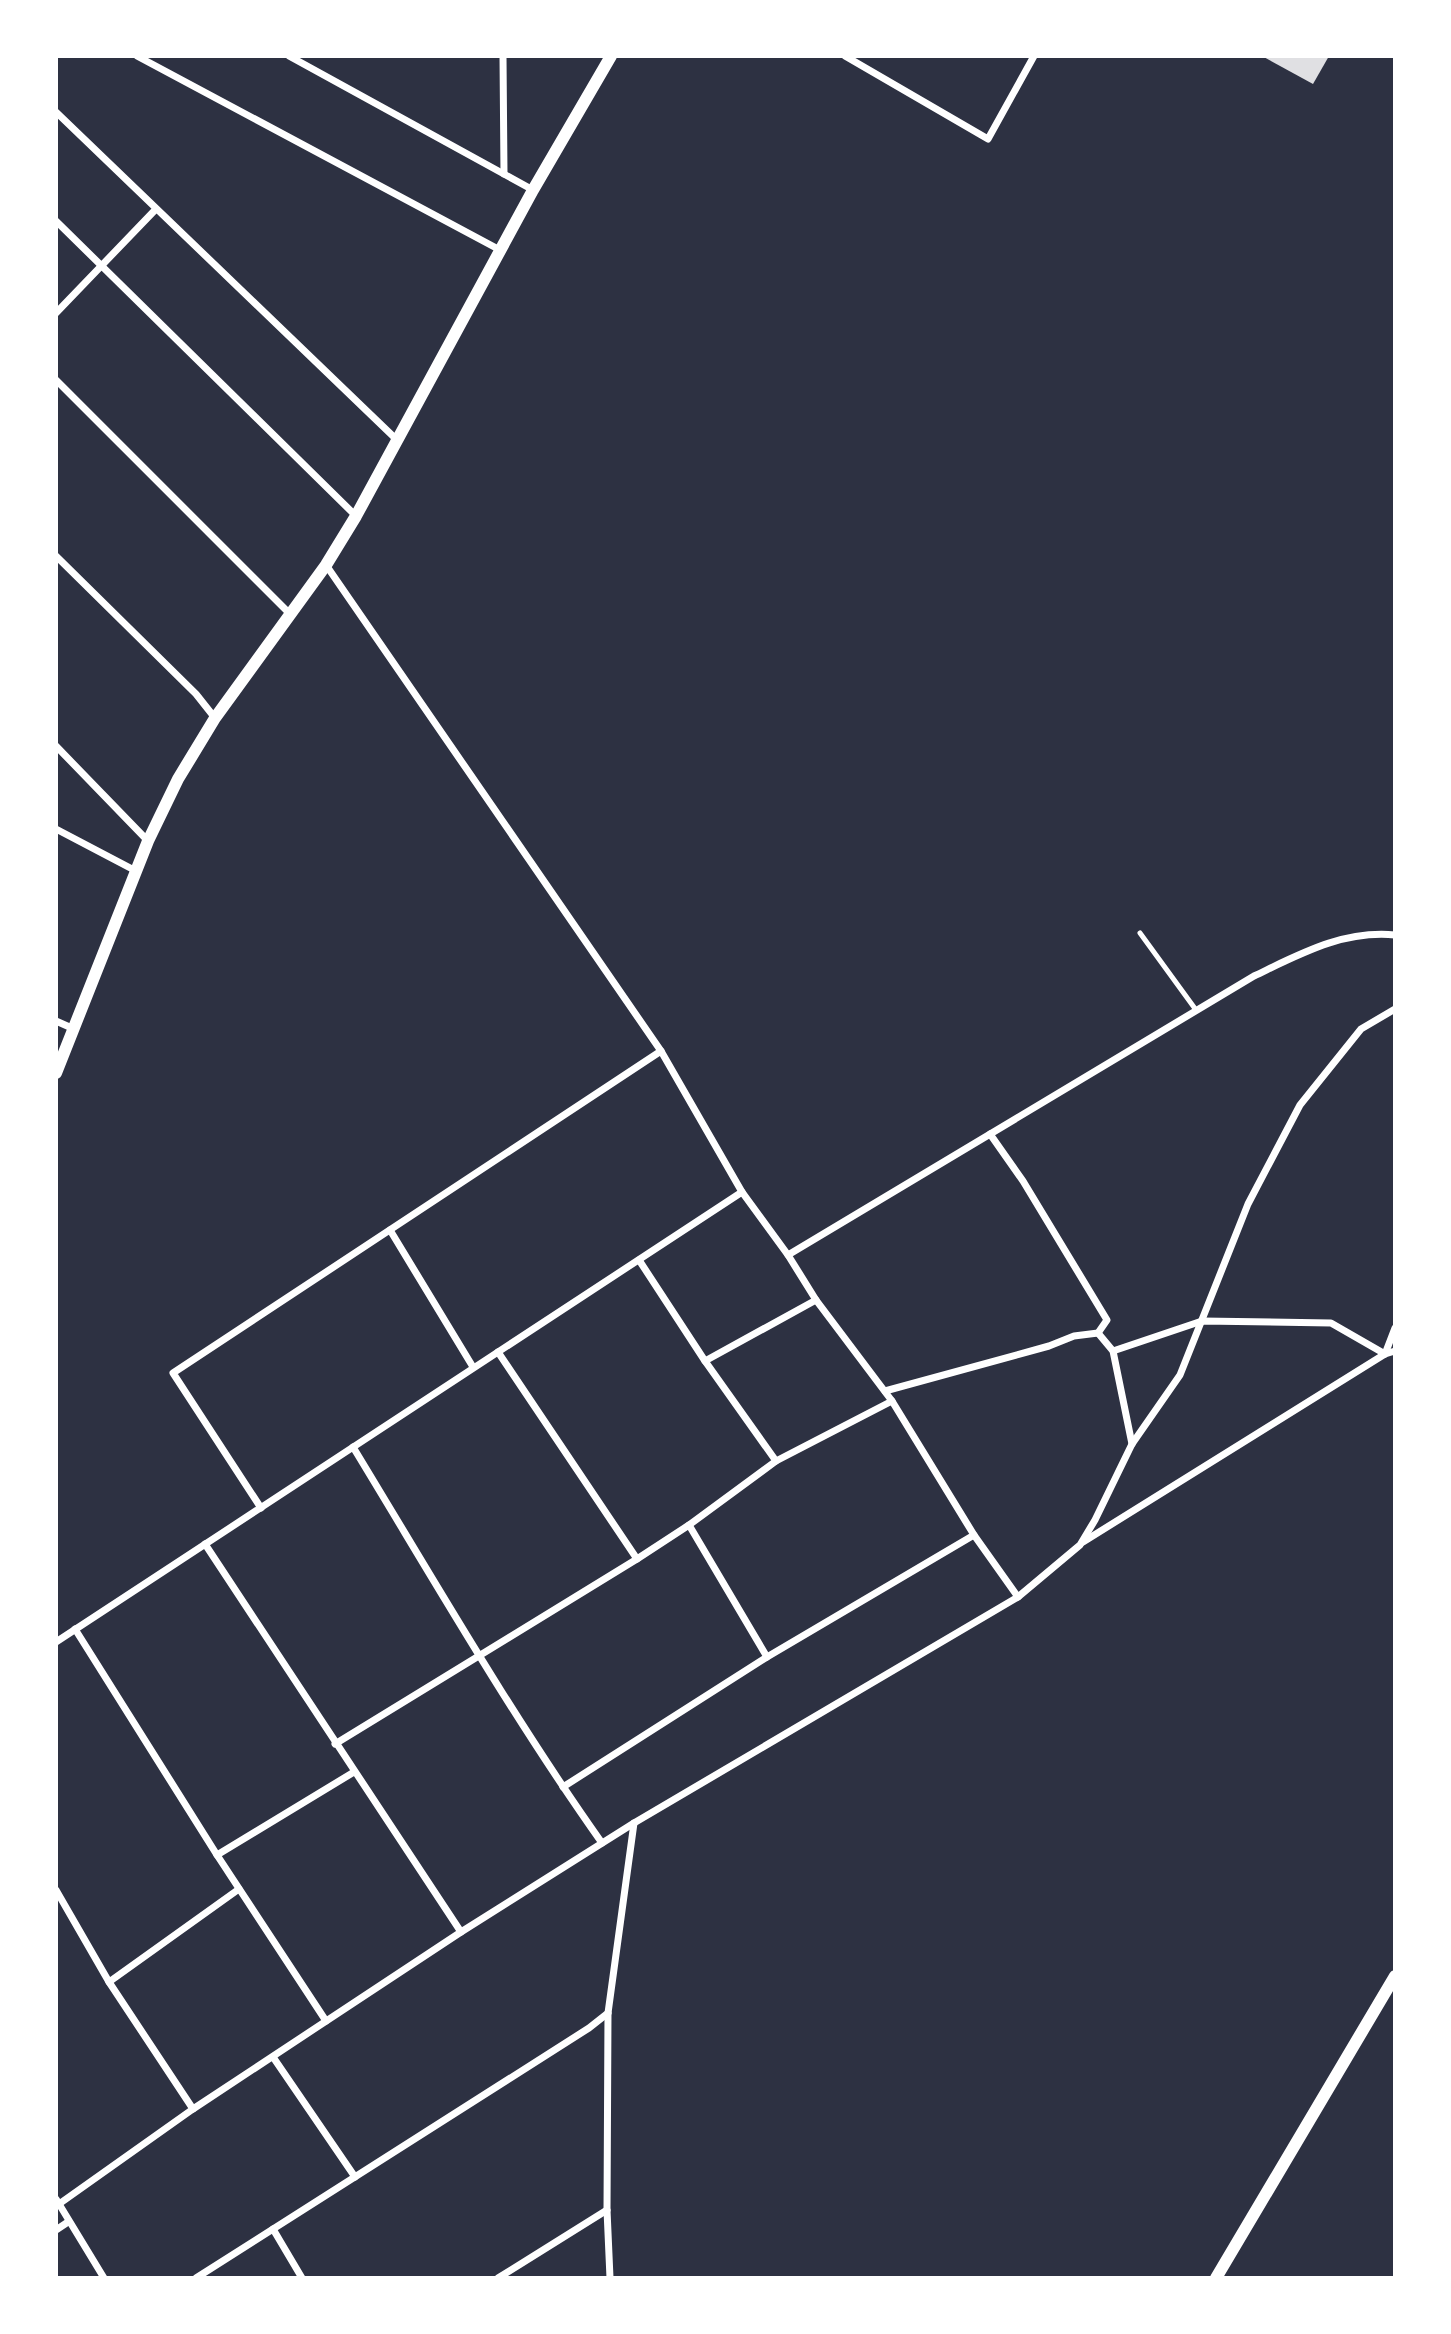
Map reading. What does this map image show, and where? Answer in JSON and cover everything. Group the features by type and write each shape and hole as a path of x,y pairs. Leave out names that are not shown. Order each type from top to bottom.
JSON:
{"street":[{"path":"136,56 500,250"},
{"path":"289,56 533,190"},
{"path":"503,56 504,174"},
{"path":"56,1073 148,841 178,779 215,718 326,565 356,516 533,190 611,56"},
{"path":"845,56 988,139 1034,56"},
{"path":"56,112 396,439"},
{"path":"56,313 156,209"},
{"path":"56,221 356,516"},
{"path":"56,380 291,615"},
{"path":"56,556 196,694 215,718"},
{"path":"326,565 661,1051 742,1192 892,1401 974,1535 1018,1597"},
{"path":"56,746 148,841"},
{"path":"56,829 136,871"},
{"path":"788,1255 1254,976 1321,946 1349,937 1373,933 1395,935"},
{"path":"1080,1545 1132,1444 1180,1375 1248,1204 1300,1105 1361,1029 1395,1009"},
{"path":"56,1021 74,1029"},
{"path":"261,1508 173,1373 661,1051"},
{"path":"885,1391 1049,1346 1074,1336 1098,1333 1107,1320 1023,1181 990,1134"},
{"path":"56,1642 742,1192"},
{"path":"390,1230 473,1367"},
{"path":"639,1260 705,1361 776,1461"},
{"path":"705,1361 817,1300"},
{"path":"1113,1351 1202,1321 1331,1323 1385,1354"},
{"path":"1385,1354 1395,1328"},
{"path":"1098,1333 1113,1351 1132,1444"},
{"path":"104,2278 58,2202 193,2109 461,1932 634,1823 1018,1597 1080,1545 1385,1354 1395,1351"},
{"path":"498,1352 637,1559"},
{"path":"335,1744 637,1559 689,1525 776,1461 892,1401"},
{"path":"353,1447 562,1787 602,1843"},
{"path":"689,1525 767,1657"},
{"path":"562,1787 767,1657 974,1535"},
{"path":"205,1544 461,1932"},
{"path":"75,1629 217,1855 326,2021"},
{"path":"217,1855 354,1772"},
{"path":"610,2278 607,2210 608,2013 634,1823"},
{"path":"109,1982 239,1889"},
{"path":"56,1890 59,1900 109,1982 193,2109"},
{"path":"1216,2278 1395,1976"},
{"path":"196,2278 608,2013"},
{"path":"273,2057 355,2177"},
{"path":"498,2278 607,2210"},
{"path":"56,2230 68,2222"},
{"path":"273,2229 302,2278"}],"lane":[{"path":"1140,933 1196,1010"}],"building":[{"path":"1262,56 1329,56 1313,84"}]}
